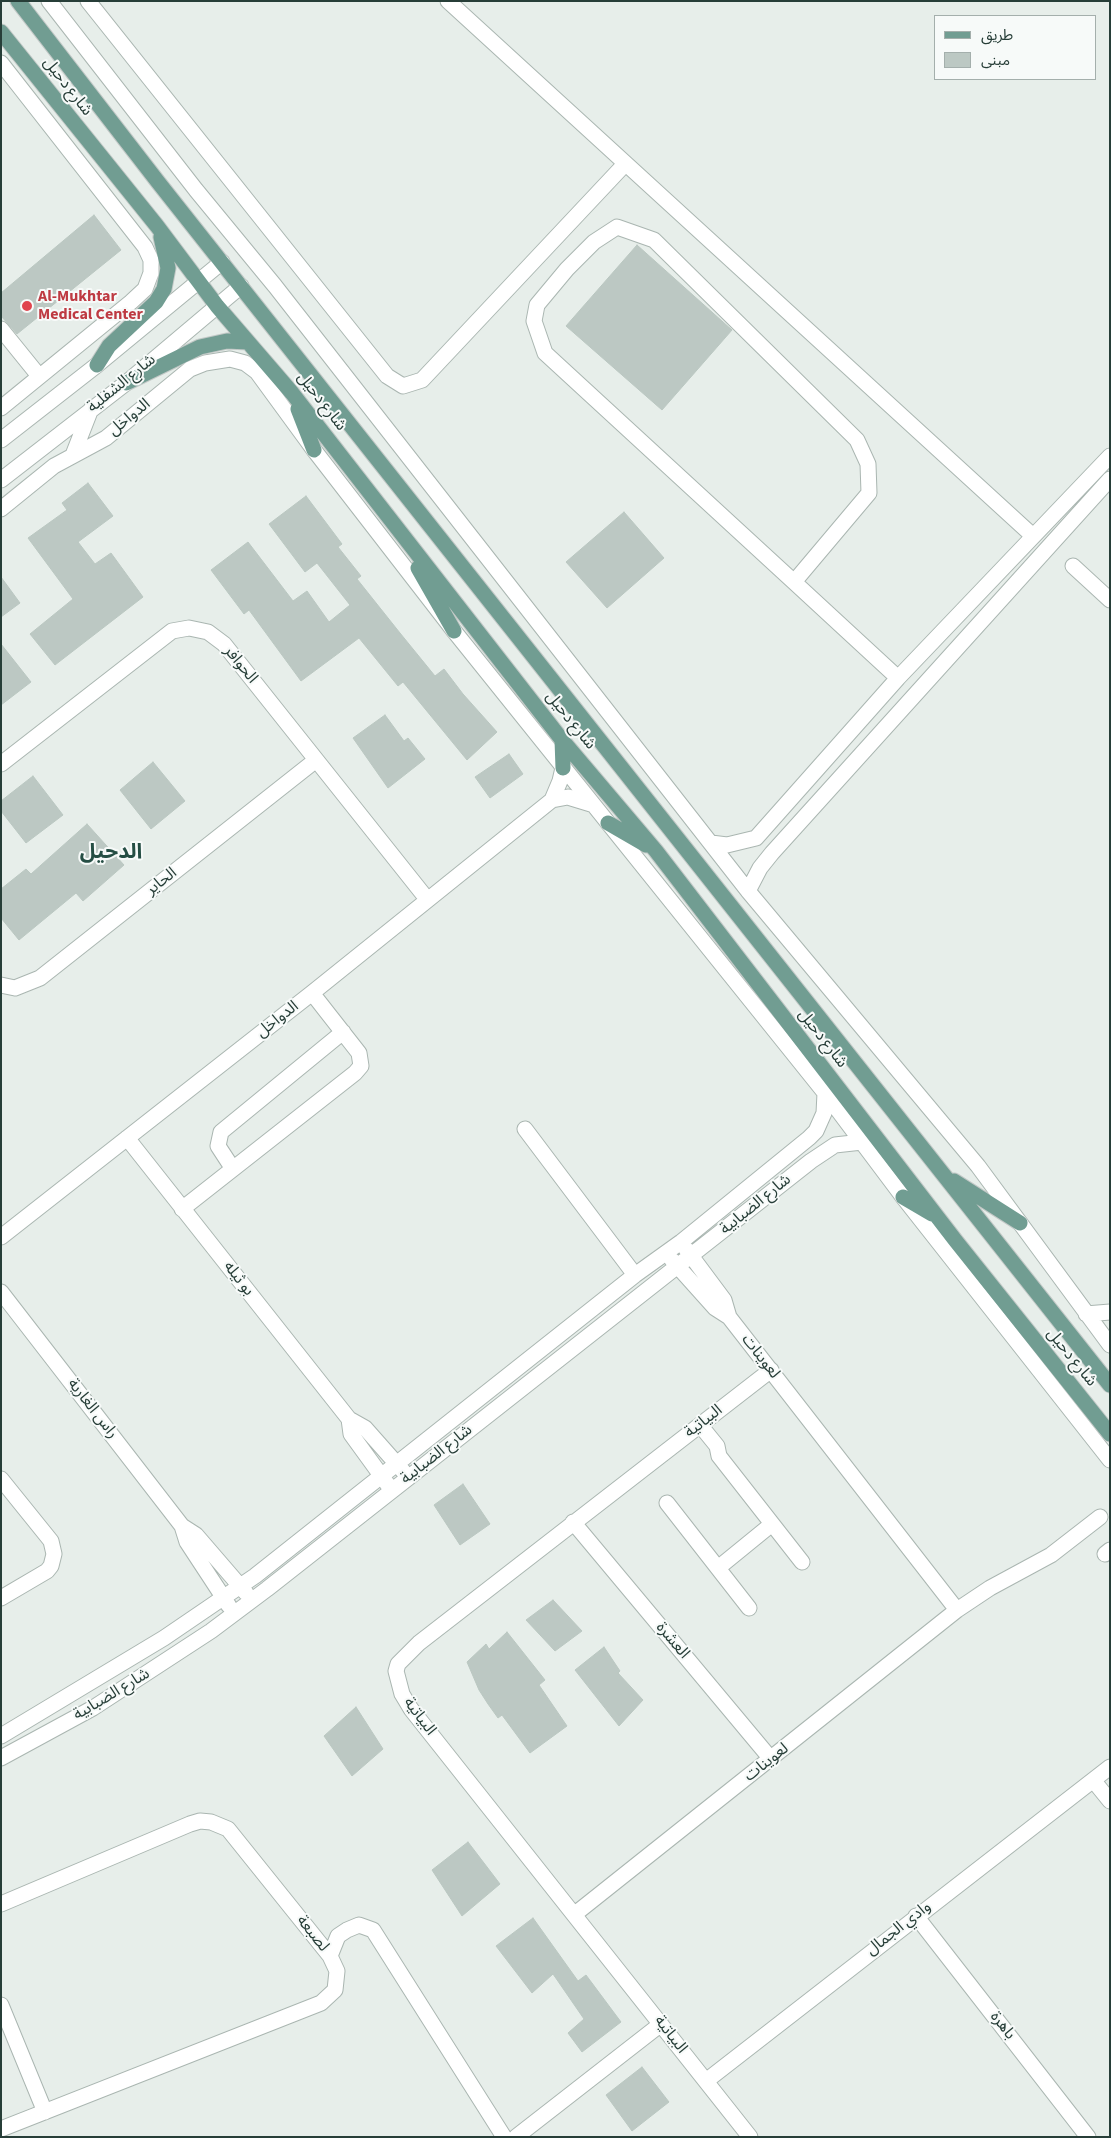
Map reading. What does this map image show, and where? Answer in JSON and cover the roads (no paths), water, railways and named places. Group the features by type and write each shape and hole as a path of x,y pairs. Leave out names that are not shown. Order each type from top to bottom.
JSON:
{"main road":[{"name":"شارع دحيل","path":"18,1 240,286 1110,1385"},
{"name":"شارع دحيل","path":"1,32 157,226 217,306 292,393 562,740 656,851 937,1216 1110,1434"},
{"path":"98,365 110,346 156,302 164,289 168,268 157,226"},
{"path":"126,383 200,347 227,341 248,342"},
{"path":"292,393 314,450"},
{"path":"391,521 454,631"},
{"path":"562,740 563,768"},
{"path":"608,823 656,851"},
{"path":"943,1174 1020,1223"},
{"path":"903,1197 937,1216"}],"street":[{"path":"49,1 184,175 282,294 748,891 956,1138 1110,1346"},
{"path":"88,1 387,376 403,386 422,380 625,164"},
{"path":"448,1 1033,536"},
{"path":"1,63 146,247 151,260 151,273 145,289 1,408"},
{"path":"794,582 869,493 868,464 857,440 654,240 617,227 594,242 567,269 537,304 534,321 545,353 898,678"},
{"name":"شارع الشفلية","path":"3,438 98,365 222,262"},
{"name":"شارع الشفلية","path":"1,480 126,383 240,286"},
{"path":"1,329 39,376"},
{"name":"الدواخل","path":"1,509 54,466 106,438 183,374 198,366 222,359 238,361 251,367 262,378"},
{"name":"شارع دحيل","path":"262,378 314,450 454,631 824,1093 903,1197 1110,1460"},
{"path":"73,455 91,409"},
{"path":"710,843 727,845 756,838 898,678 1110,456"},
{"path":"748,891 760,868 772,853 1110,478"},
{"path":"1073,566 1110,600"},
{"name":"الحوافر","path":"1,764 156,641 172,631 189,628 208,632 224,644 427,899"},
{"name":"الحاير","path":"1,985 15,988 40,978 316,760"},
{"path":"563,768 552,800 576,798 591,804"},
{"name":"الدواخل","path":"1,1237 312,993 552,800"},
{"path":"756,838 772,853"},
{"path":"182,1209 359,1070 361,1057 312,993"},
{"path":"233,1169 218,1146 221,1132 343,1032"},
{"name":"شارع الضبابية","path":"1,1736 164,1638 224,1598 382,1477 635,1275 681,1242 816,1131 824,1113 824,1093"},
{"path":"526,1129 635,1275"},
{"name":"بو ثيله","path":"127,1138 349,1419 366,1428 408,1478"},
{"name":"شارع الضبابية","path":"1,1758 93,1708 154,1670 234,1613 827,1150 844,1142 862,1142"},
{"name":"لعوينات","path":"681,1242 724,1300 729,1317"},
{"name":"لعوينات","path":"666,1253 714,1308 729,1317 957,1610"},
{"name":"راس الغارية","path":"1,1292 182,1526 196,1535 252,1600"},
{"path":"1086,1314 1110,1312"},
{"name":"البياتية","path":"750,2137 411,1709 402,1694 396,1672 398,1664 419,1643 771,1370"},
{"name":"بو ثيله","path":"349,1419 351,1434 392,1491"},
{"path":"696,1428 709,1452 719,1456 802,1562"},
{"path":"1,1479 51,1541 54,1554 51,1566 46,1571 1,1598"},
{"path":"667,1503 749,1608"},
{"name":"لعوينات","path":"575,1914 957,1610 990,1588 1051,1555 1100,1517"},
{"name":"العشرة","path":"573,1522 771,1759"},
{"path":"718,1568 772,1524"},
{"name":"راس الغارية","path":"182,1526 185,1538 234,1613"},
{"name":"وادي الجمال","path":"706,2081 1110,1767"},
{"path":"1093,1780 1110,1802"},
{"name":"لصبعة","path":"1,1904 190,1824 200,1821 211,1822 228,1829 330,1956 337,1971 337,1981 330,1997 321,2002 1,2129"},
{"name":"باهرة","path":"916,1916 1088,2137"},
{"path":"330,1956 338,1936 347,1930 358,1926 373,1930 504,2137"},
{"path":"1,2005 45,2112"},
{"path":"516,2137 661,2024"}],"place":[{"name":"Al-Mukhtar Medical Center","path":"27,306"}],"district":[{"name":"الدحيل","path":"111,853"}]}
